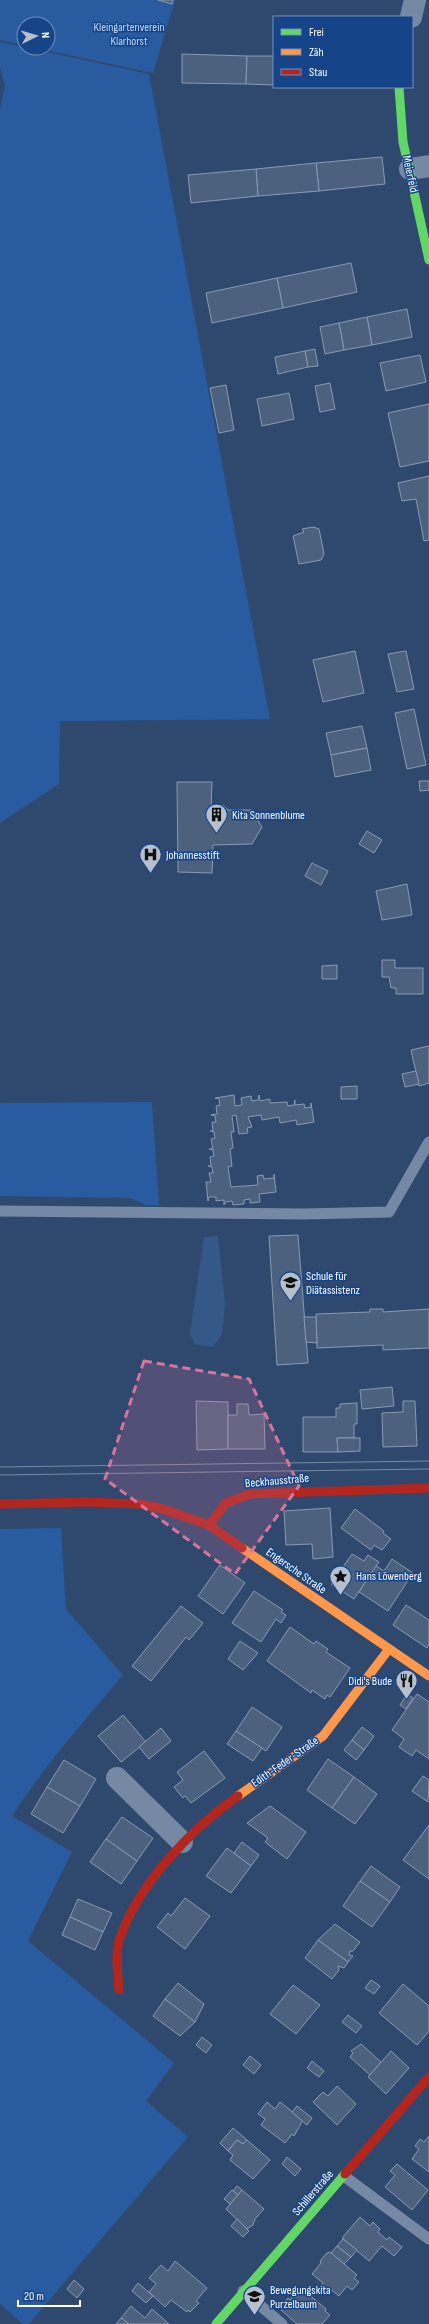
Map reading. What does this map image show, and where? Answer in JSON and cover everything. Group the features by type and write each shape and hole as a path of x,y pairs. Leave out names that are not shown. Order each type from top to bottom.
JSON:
{"street":[{"path":"411,16 415,0"},
{"name":"Meierfeld","path":"399,88 403,142 419,168 429,260"},
{"name":"Beckhausstraße","path":"209,1525 226,1503 250,1494 295,1491 429,1488"},
{"path":"0,1504 99,1502 139,1504 160,1508 209,1525"},
{"name":"Engersche Straße","path":"209,1525 429,1676"},
{"name":"Edith-Feder-Straße","path":"119,1990 119,1942 127,1923 149,1884 182,1842 231,1801 323,1736 389,1649"},
{"path":"117,1778 182,1842"},
{"name":"Schillerstraße","path":"216,2324 429,2077"}],"lane":[{"path":"0,1211 305,1214 389,1212 429,1142"},
{"path":"344,2176 429,2239"},
{"path":"243,2291 282,2324"}],"highlighted area":[{"path":"144,1361 249,1379 299,1486 235,1574 105,1479"}],"green space":[{"name":"Kleingartenverein Klarhorst","path":"0,0 175,0 153,73 56,52 56,16 16,16 16,43 0,40"},
{"path":"0,42 16,45 16,56 56,56 56,54 149,74 270,719 60,721 59,784 0,823 0,111 5,85 0,67"},
{"path":"152,1102 159,1205 146,1205 130,1198 0,1196 0,1103"},
{"path":"61,1528 66,1609 123,1675 51,1761 12,1816 72,1852 28,1941 174,2063 146,2101 188,2137 29,2324 23,2324 0,2304 0,1529"}],"shaded area":[{"path":"218,1236 225,1304 222,1334 213,1347 195,1344 190,1334 204,1237"}],"building":[{"path":"158,0 173,0 172,4"},
{"path":"182,54 247,56 246,84 182,83"},
{"path":"247,56 273,56 273,85 246,84"},
{"path":"382,157 385,184 319,191 316,163"},
{"path":"316,163 319,191 258,196 256,169"},
{"path":"256,169 258,196 191,203 188,175"},
{"path":"351,263 357,292 283,308 277,278"},
{"path":"277,278 283,308 212,323 206,293"},
{"path":"407,309 412,337 372,345 367,317"},
{"path":"367,317 372,345 344,350 339,323"},
{"path":"339,323 344,350 325,354 320,327"},
{"path":"315,349 318,366 308,367 305,351"},
{"path":"305,351 308,367 278,374 275,357"},
{"path":"420,355 426,382 386,391 380,363"},
{"path":"330,383 335,409 320,412 315,386"},
{"path":"226,385 234,430 219,433 210,388"},
{"path":"289,393 294,419 262,426 257,399"},
{"path":"429,404 429,461 400,467 388,413"},
{"path":"429,476 429,540 424,541 416,499 402,501 398,483"},
{"path":"313,527 319,529 324,554 321,560 299,564 293,536 304,532 302,529"},
{"path":"355,651 364,693 323,702 313,660"},
{"path":"406,651 414,689 397,692 388,654"},
{"path":"414,709 426,765 407,769 395,713"},
{"path":"362,726 367,748 331,755 326,733"},
{"path":"367,748 371,770 335,777 331,755"},
{"path":"419,781 429,781 429,790 420,791"},
{"name":"Kita Sonnenblume","path":"177,782 212,782 211,810 217,810 223,805 228,810 252,810 262,827 252,844 213,845 212,873 178,872"},
{"path":"367,831 382,840 374,853 359,844"},
{"path":"312,863 328,871 321,885 305,876"},
{"path":"407,884 412,915 382,920 376,891"},
{"path":"382,960 395,960 395,968 423,968 423,994 396,994 396,988 391,988 389,977 382,977"},
{"path":"337,965 337,979 322,979 322,966"},
{"path":"429,1046 429,1083 419,1086 411,1050"},
{"path":"416,1071 419,1084 405,1087 402,1074"},
{"path":"357,1086 357,1099 341,1099 341,1087"},
{"path":"234,1095 235,1106 242,1105 241,1098 251,1096 252,1101 258,1100 259,1095 260,1101 270,1099 270,1103 287,1102 288,1106 294,1105 295,1100 295,1105 304,1104 305,1108 311,1107 311,1103 314,1122 297,1125 296,1120 280,1123 279,1117 262,1120 261,1115 248,1117 252,1127 247,1128 248,1133 239,1134 236,1115 232,1116 234,1132 231,1132 233,1148 230,1149 232,1166 228,1167 231,1187 258,1185 257,1176 263,1175 264,1179 274,1178 274,1174 276,1192 259,1194 260,1202 250,1203 250,1199 244,1200 244,1204 233,1205 232,1201 226,1202 224,1205 224,1200 216,1201 216,1197 209,1197 208,1201 206,1182 211,1182 209,1173 213,1173 212,1167 208,1166 211,1166 210,1157 214,1156 213,1150 209,1149 213,1149 211,1139 215,1138 214,1132 210,1131 213,1131 212,1122 216,1122 215,1116 211,1115 217,1114 216,1106 220,1105 219,1099 215,1098"},
{"path":"298,1235 308,1363 277,1365 269,1236"},
{"path":"370,1309 383,1309 383,1312 429,1309 429,1348 383,1350 383,1345 317,1348 316,1314 370,1312"},
{"path":"304,1317 316,1317 317,1343 306,1342"},
{"path":"392,1387 394,1406 362,1409 360,1390"},
{"path":"196,1401 228,1402 228,1449 197,1450"},
{"path":"403,1401 415,1401 417,1446 383,1447 382,1413 403,1412"},
{"path":"357,1403 357,1424 354,1424 354,1438 337,1438 338,1452 303,1452 303,1417 336,1417 336,1408 340,1408 340,1404"},
{"path":"237,1404 248,1404 249,1415 264,1414 265,1449 228,1449 228,1415 237,1415"},
{"path":"337,1438 360,1438 360,1451 338,1452"},
{"path":"330,1508 333,1557 313,1559 312,1544 286,1545 284,1511"},
{"path":"355,1509 384,1531 383,1533 391,1539 382,1550 374,1545 371,1550 341,1528"},
{"path":"352,1554 364,1561 368,1555 379,1562 354,1599 331,1584"},
{"path":"392,1559 413,1573 388,1611 359,1592 376,1566 384,1571"},
{"path":"220,1565 245,1583 223,1614 198,1596"},
{"path":"254,1591 283,1610 281,1612 286,1615 281,1623 276,1619 261,1642 232,1623"},
{"path":"406,1605 429,1620 429,1645 427,1648 393,1625"},
{"path":"181,1606 203,1623 189,1640 186,1637 151,1681 132,1666"},
{"path":"290,1627 314,1644 316,1641 328,1649 326,1652 350,1668 330,1697 327,1695 325,1699 312,1690 311,1693 267,1661"},
{"path":"240,1641 258,1653 243,1670 228,1659"},
{"name":"Didi's Bude","path":"407,1694 413,1698 406,1709 400,1705"},
{"path":"417,1694 429,1702 429,1759 416,1750 412,1756 399,1747 404,1739 392,1730"},
{"path":"252,1707 282,1727 266,1751 236,1731"},
{"path":"123,1715 146,1742 121,1762 98,1736"},
{"path":"362,1727 374,1736 364,1750 352,1740"},
{"path":"161,1728 171,1741 149,1759 139,1747"},
{"path":"236,1731 262,1748 253,1761 227,1744"},
{"path":"352,1740 364,1750 356,1760 344,1750"},
{"path":"204,1751 225,1778 191,1803 185,1796 183,1798 174,1787 183,1780 177,1772"},
{"path":"328,1759 354,1777 332,1808 307,1790"},
{"path":"64,1760 96,1779 80,1806 47,1787"},
{"path":"423,1776 429,1780 428,1802 412,1791"},
{"path":"354,1777 377,1794 355,1824 332,1808"},
{"path":"47,1787 80,1806 63,1833 31,1814"},
{"path":"270,1806 306,1832 287,1859 265,1842 268,1838 247,1823"},
{"path":"122,1817 153,1838 137,1861 106,1839"},
{"path":"429,1825 429,1879 403,1860"},
{"path":"106,1839 137,1861 121,1884 90,1862"},
{"path":"242,1842 259,1855 251,1866 234,1853"},
{"path":"227,1848 251,1866 231,1893 206,1876"},
{"path":"371,1866 400,1887 390,1902 360,1881"},
{"path":"360,1881 390,1902 372,1927 343,1906"},
{"path":"185,1898 210,1916 185,1949 157,1927 168,1913 171,1916"},
{"path":"78,1899 112,1913 103,1932 70,1917"},
{"path":"70,1917 103,1932 95,1950 62,1935"},
{"path":"335,1924 360,1942 353,1951 350,1951 349,1955 353,1956 348,1962 318,1940"},
{"path":"318,1940 348,1962 344,1968 338,1966 339,1970 332,1979 305,1958"},
{"path":"371,1980 380,1986 374,1994 365,1988"},
{"path":"178,1983 204,2004 195,2022 165,1999"},
{"path":"403,1984 429,2006 429,2031 417,2045 379,2013"},
{"path":"293,1985 320,2005 296,2034 270,2014"},
{"path":"165,1999 195,2022 180,2036 153,2016"},
{"path":"348,2015 362,2026 356,2033 342,2022"},
{"path":"202,2037 212,2045 206,2053 196,2045"},
{"path":"361,2044 381,2062 370,2075 350,2057 353,2053 351,2051"},
{"path":"391,2051 409,2068 386,2094 368,2077"},
{"path":"250,2056 261,2065 254,2074 243,2065"},
{"path":"312,2061 324,2071 319,2077 307,2068"},
{"path":"337,2086 356,2104 337,2125 313,2102 323,2092 328,2096"},
{"path":"267,2102 275,2109 280,2102 303,2120 294,2136 292,2134 285,2143 261,2125 265,2119 258,2114"},
{"path":"297,2106 312,2118 307,2125 292,2112"},
{"path":"233,2128 247,2140 243,2144 237,2140 228,2151 220,2143"},
{"path":"429,2136 429,2172 412,2159 419,2149 415,2146 420,2139 424,2142"},
{"path":"237,2140 243,2144 247,2140 270,2160 253,2179 230,2160 233,2155 228,2151"},
{"path":"287,2157 301,2169 295,2176 282,2164"},
{"path":"397,2164 428,2190 412,2210 385,2187 395,2175 390,2171"},
{"path":"237,2186 242,2190 238,2195 233,2191"},
{"path":"232,2190 238,2195 230,2204 224,2199"},
{"path":"242,2190 264,2209 255,2219 253,2225 247,2229 226,2209"},
{"path":"360,2217 370,2226 373,2222 380,2229 378,2232 387,2240 389,2237 402,2247 394,2256 382,2246 369,2261 342,2238"},
{"path":"237,2219 249,2231 243,2237 231,2226"},
{"path":"343,2239 357,2250 351,2257 337,2246"},
{"path":"337,2246 351,2257 344,2264 331,2253"},
{"path":"330,2252 357,2275 354,2278 359,2282 352,2290 347,2286 339,2296 329,2288 328,2290 321,2285 323,2283 312,2274 321,2263 320,2261 327,2253"},
{"path":"175,2261 207,2288 196,2301 199,2303 190,2312 188,2310 187,2312 171,2300 165,2307 149,2292 156,2284 149,2278 161,2265 168,2271"},
{"path":"74,2280 84,2289 77,2298 67,2289"},
{"path":"138,2283 153,2296 146,2303 132,2291"},
{"path":"300,2287 326,2309 325,2311 330,2315 322,2324 297,2324 281,2310 283,2308 281,2306 288,2298 290,2300"},
{"path":"131,2306 145,2318 152,2309 169,2324 129,2324 121,2318"},
{"path":"121,2318 129,2324 116,2324"}],"tram line":[{"path":"0,1467 429,1461"},
{"path":"0,1475 429,1469"}],"traffic: fast":[{"path":"399,88 403,142 429,260"},
{"path":"216,2324 345,2174"}],"traffic: slow":[{"path":"242,1548 429,1676"},
{"path":"238,1796 323,1736 389,1649"}],"traffic: jam":[{"path":"209,1525 226,1503 250,1494 429,1488"},
{"path":"0,1504 86,1502 139,1504 160,1508 209,1525 242,1548"},
{"path":"119,1990 117,1959 119,1941 127,1920 139,1899 152,1879 184,1842 220,1809 238,1796"},
{"path":"345,2174 429,2077"}],"place":[{"name":"Kita Sonnenblume","path":"217,834"},
{"name":"Johannesstift","path":"150,874"},
{"name":"Schule für Diätassistenz","path":"290,1302"},
{"name":"Hans Löwenberg","path":"340,1596"},
{"name":"Didi's Bude","path":"407,1700"},
{"name":"Bewegungskita Purzelbaum","path":"255,2316"}]}
